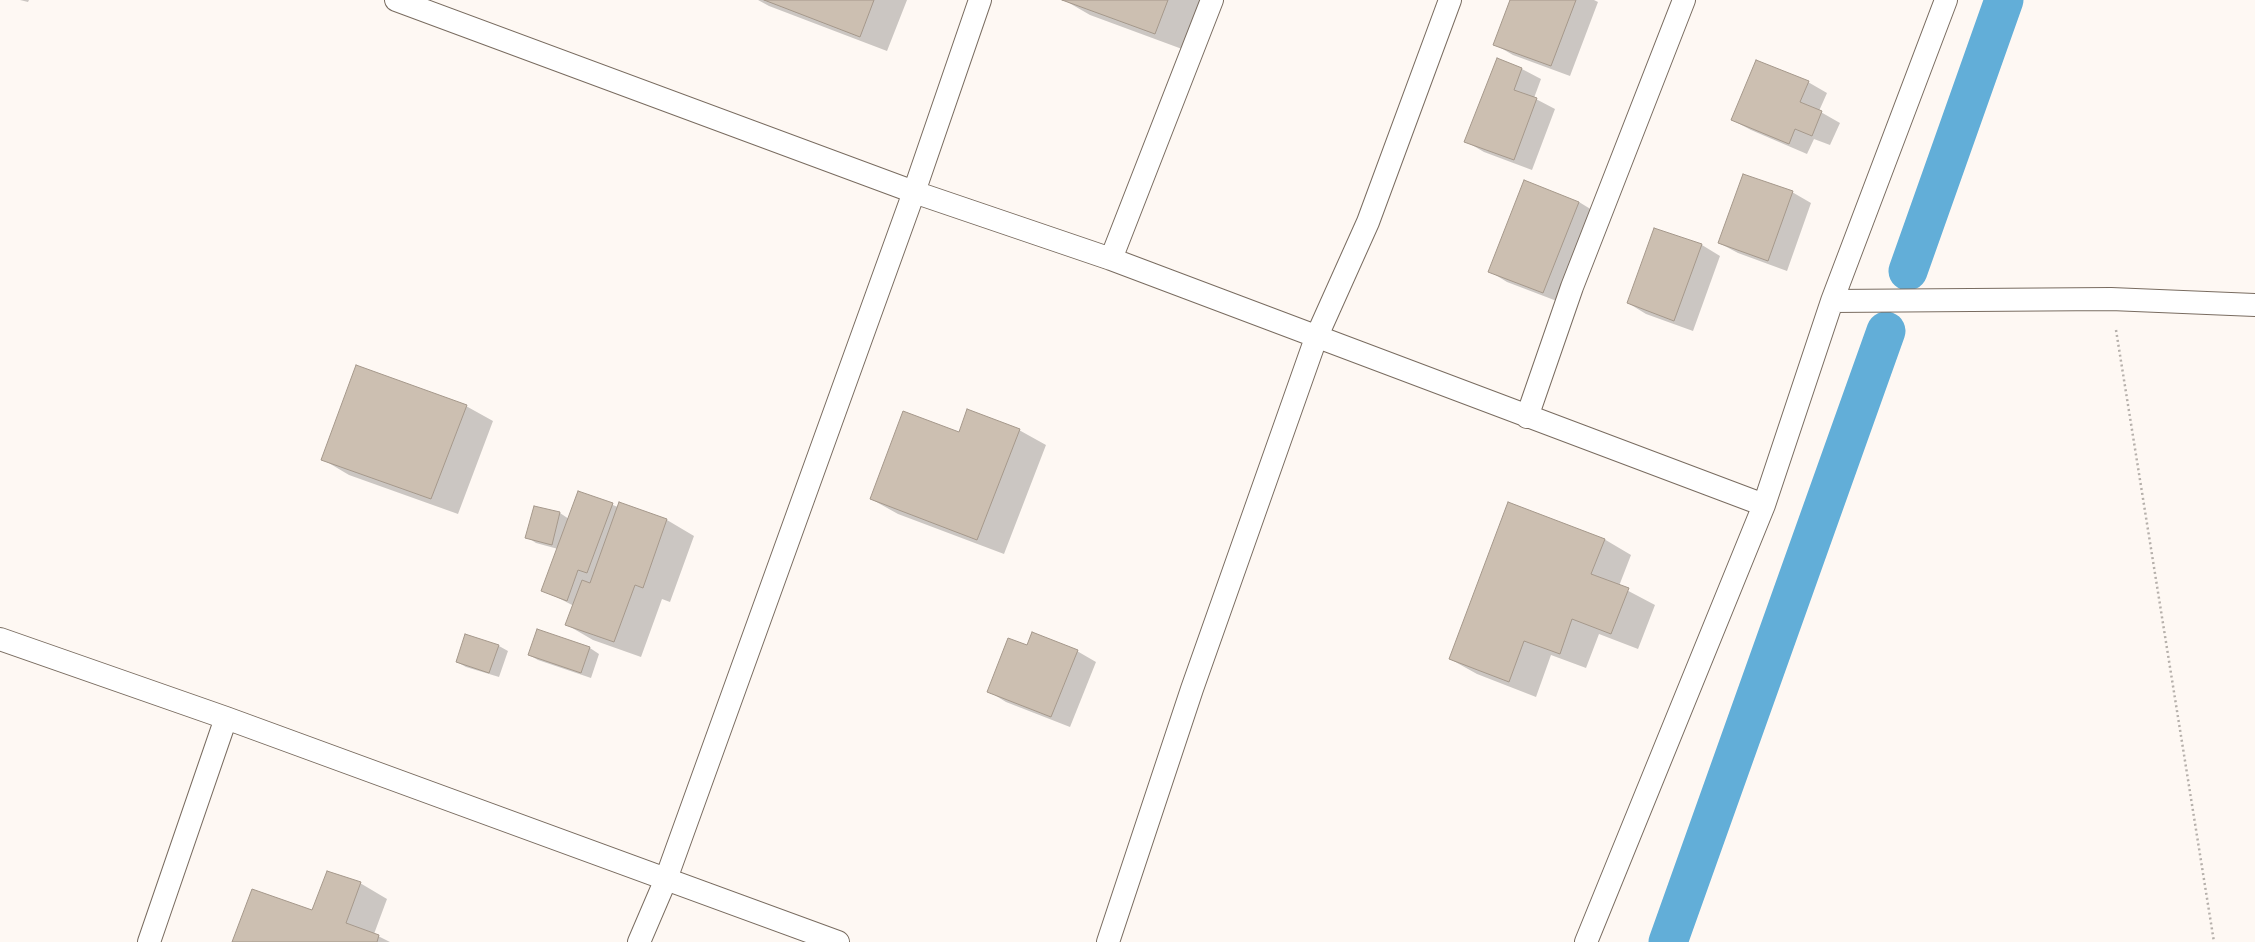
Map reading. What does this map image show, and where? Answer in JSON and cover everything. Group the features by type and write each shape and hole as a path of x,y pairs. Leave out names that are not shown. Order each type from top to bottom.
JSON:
{"street":[{"path":"396,0 914,192 1111,259 1316,338 1764,505"},
{"path":"639,942 666,879 914,192 980,0"},
{"path":"1111,259 1212,0"},
{"path":"1108,942 1192,689 1316,338 1368,222 1450,0"},
{"path":"1527,417 1572,287 1684,0"},
{"path":"1586,942 1764,505 1832,301 1946,0"},
{"path":"1832,301 2111,298 2255,305"},
{"path":"0,639 226,718 838,942"},
{"path":"149,942 226,718"}],"path":[{"path":"2111,298 2214,942"}],"building":[{"path":"764,0 874,0 860,37"},
{"path":"1062,0 1168,0 1155,34"},
{"path":"1510,0 1576,0 1551,66 1493,45"},
{"path":"1497,58 1522,68 1514,90 1537,98 1514,160 1464,142"},
{"path":"1756,60 1809,81 1800,102 1822,111 1812,136 1795,129 1789,144 1731,120"},
{"path":"1743,174 1793,191 1768,261 1718,243"},
{"path":"1524,180 1579,202 1543,293 1488,272"},
{"path":"1654,228 1702,244 1674,321 1627,303"},
{"path":"356,365 467,405 431,499 321,460"},
{"path":"967,409 1020,429 977,540 870,499 903,411 959,432"},
{"path":"578,491 613,503 587,573 578,570 567,601 541,591"},
{"path":"619,502 667,519 643,588 635,585 614,642 565,625 582,580 590,583"},
{"path":"1508,502 1605,539 1591,574 1629,588 1611,634 1572,619 1560,654 1524,641 1509,682 1449,659"},
{"path":"534,506 560,512 552,545 525,538"},
{"path":"537,629 590,647 581,673 528,655"},
{"path":"1032,632 1078,650 1051,717 987,692 1008,638 1027,645"},
{"path":"465,634 499,645 489,673 456,662"},
{"path":"327,871 361,882 346,923 379,935 377,942 232,942 252,889 312,910"}],"waterway":[{"path":"1908,271 2004,0"},
{"path":"1668,942 1886,331"}]}
